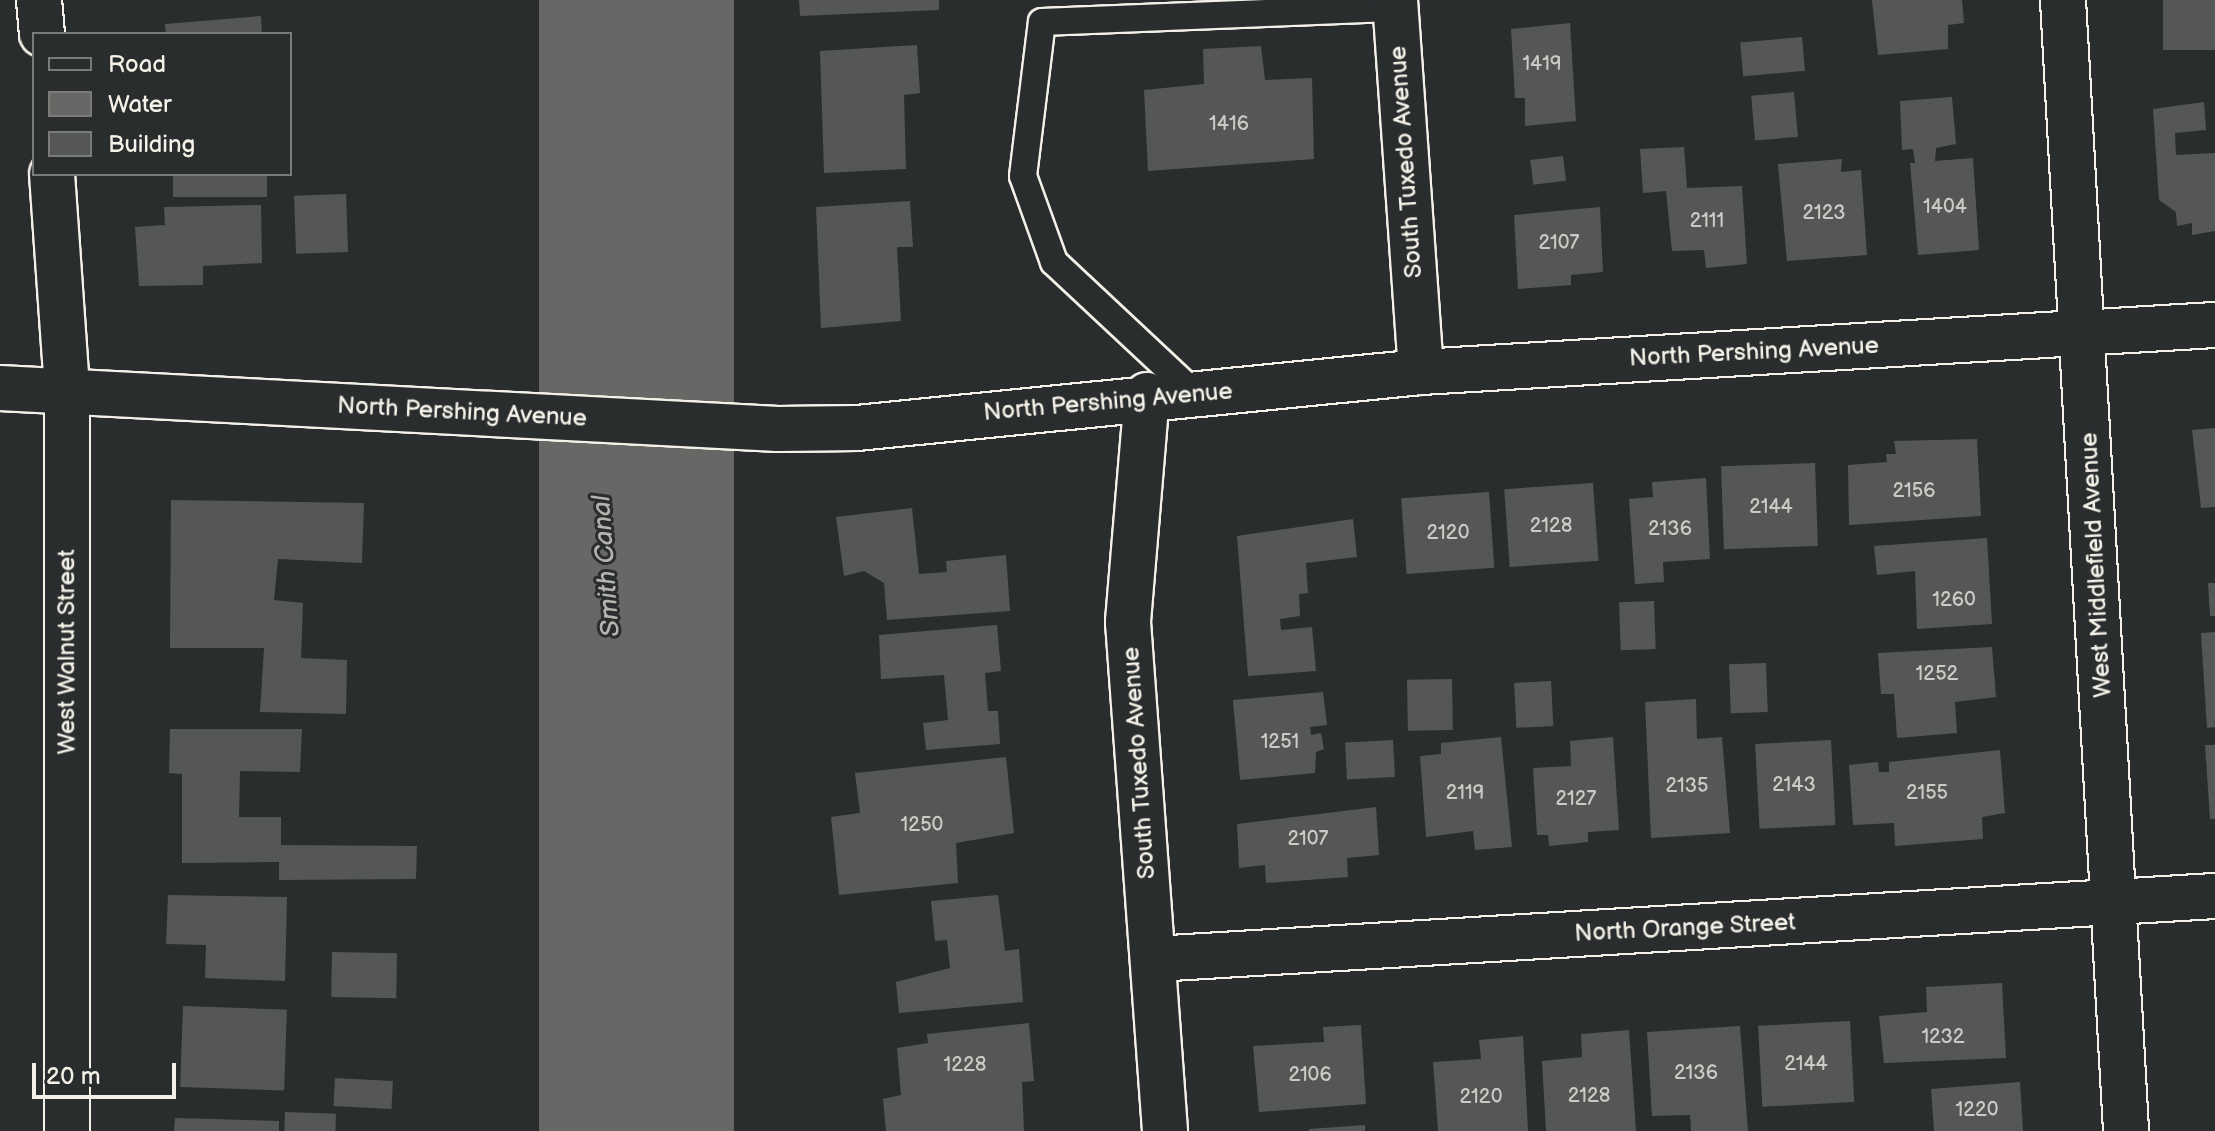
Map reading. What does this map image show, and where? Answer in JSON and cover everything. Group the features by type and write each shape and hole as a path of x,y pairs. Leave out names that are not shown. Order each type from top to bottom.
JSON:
{"street":[{"path":"39,0 42,32"},
{"name":"West Middlefield Avenue","path":"2063,0 2086,332 2112,902 2126,1131"},
{"name":"South Tuxedo Avenue","path":"1395,4 1421,372"},
{"name":"West Walnut Street","path":"52,176 67,389 67,1131"},
{"name":"North Pershing Avenue","path":"0,388 67,389 778,429 857,428 1147,395 1195,394 1421,372 2215,325"},
{"name":"South Tuxedo Avenue","path":"1147,395 1128,622 1165,1131"},
{"name":"North Orange Street","path":"1154,959 2215,896"}],"lane":[{"path":"1195,394 1054,262 1023,176 1042,22 1395,4"}],"water":[{"name":"Smith Canal","path":"539,0 734,0 734,1131 539,1131"}],"building":[{"path":"799,0 939,0 939,10 800,16"},
{"path":"1872,0 1962,0 1964,23 1948,25 1948,49 1878,55"},
{"path":"2163,0 2215,0 2215,50 2163,50"},
{"path":"261,16 262,32 166,32 165,24"},
{"path":"1570,23 1576,121 1525,126 1525,98 1515,98 1511,29"},
{"path":"1802,37 1805,71 1743,76 1740,42"},
{"path":"917,45 920,93 904,95 906,169 824,173 820,51"},
{"path":"1261,46 1265,80 1312,78 1314,159 1148,171 1144,90 1204,84 1203,49"},
{"path":"1794,92 1798,137 1755,141 1751,96"},
{"path":"1952,97 1956,144 1936,148 1935,161 1973,158 1979,250 1918,255 1910,163 1915,163 1913,149 1902,150 1900,101"},
{"path":"2204,102 2206,130 2175,133 2176,155 2215,153 2215,231 2192,235 2192,223 2177,226 2176,212 2159,200 2153,109"},
{"path":"1684,147 1687,188 1742,186 1747,264 1706,268 1704,250 1672,251 1666,191 1643,193 1640,149"},
{"path":"1563,156 1566,181 1533,185 1530,160"},
{"path":"1842,159 1841,172 1861,170 1867,255 1787,261 1778,164"},
{"path":"173,176 267,176 267,197 173,197"},
{"path":"346,194 348,252 296,254 294,196"},
{"path":"910,201 913,247 897,247 901,321 821,328 816,207"},
{"path":"261,205 262,263 203,266 203,285 139,286 135,227 165,225 164,207"},
{"path":"1600,207 1603,272 1571,275 1571,285 1518,289 1514,215"},
{"path":"2215,428 2215,507 2201,508 2192,430"},
{"path":"1977,439 1981,516 1849,525 1848,465 1887,462 1886,454 1896,454 1894,441"},
{"path":"1815,463 1818,546 1724,549 1721,466"},
{"path":"1706,478 1710,559 1663,562 1664,582 1635,584 1629,499 1653,497 1652,482"},
{"path":"1593,483 1598,561 1510,567 1504,489"},
{"path":"1489,492 1494,568 1407,574 1401,498"},
{"path":"171,500 364,503 362,563 278,559 274,600 303,603 301,658 347,660 346,714 260,712 264,648 170,648"},
{"path":"912,508 919,574 947,572 946,561 1006,555 1010,611 887,620 884,583 864,571 844,576 836,517"},
{"path":"1353,519 1357,557 1306,563 1308,593 1299,594 1300,616 1280,619 1281,630 1312,627 1316,671 1248,676 1237,536"},
{"path":"1987,538 1992,624 1917,629 1915,571 1877,575 1874,546"},
{"path":"2208,583 2215,583 2215,616 2210,616"},
{"path":"1654,601 1656,649 1621,650 1619,602"},
{"path":"997,625 1001,671 985,673 988,711 998,711 1000,744 926,750 923,723 948,720 944,675 881,679 879,635"},
{"path":"2215,632 2215,727 2207,728 2201,633"},
{"path":"1992,647 1996,697 1955,702 1957,733 1897,738 1894,694 1881,694 1878,653"},
{"path":"1766,663 1768,712 1731,713 1729,664"},
{"path":"1452,679 1453,730 1408,731 1407,680"},
{"path":"1551,681 1553,726 1516,728 1514,683"},
{"path":"1323,692 1327,725 1310,727 1311,735 1321,733 1324,749 1316,752 1315,773 1240,780 1233,700"},
{"path":"1696,699 1697,739 1722,737 1730,833 1651,838 1645,702"},
{"path":"170,729 302,729 300,772 240,771 239,817 281,817 281,845 417,846 416,879 279,880 279,862 182,863 182,774 169,773"},
{"path":"1501,737 1512,847 1475,850 1473,831 1426,837 1420,756 1441,754 1441,743"},
{"path":"1613,737 1619,830 1588,832 1588,842 1549,846 1548,835 1537,835 1533,768 1571,766 1570,741"},
{"path":"1393,740 1395,777 1347,779 1345,743"},
{"path":"1831,740 1835,825 1760,829 1755,744"},
{"path":"2205,745 2215,745 2215,819 2210,819"},
{"path":"2000,750 2005,813 1982,817 1983,839 1895,846 1894,823 1853,825 1849,765 1878,762 1879,772 1889,772 1889,762"},
{"path":"1006,757 1014,833 956,843 958,883 839,895 831,817 860,813 855,773"},
{"path":"1376,807 1379,855 1347,858 1348,877 1266,883 1265,865 1239,868 1237,824"},
{"path":"168,895 287,897 285,981 205,978 206,945 166,944"},
{"path":"998,895 1005,951 1019,949 1023,1002 899,1013 896,982 950,968 947,940 935,941 931,901"},
{"path":"332,952 397,953 396,998 331,997"},
{"path":"2002,983 2006,1058 1884,1063 1879,1016 1927,1012 1926,987"},
{"path":"183,1006 287,1010 284,1091 180,1087"},
{"path":"1850,1021 1854,1102 1762,1107 1758,1026"},
{"path":"1029,1023 1034,1081 1022,1082 1024,1131 886,1131 883,1099 901,1095 897,1048 928,1043 927,1034"},
{"path":"1361,1025 1366,1104 1259,1112 1253,1046 1324,1042 1323,1027"},
{"path":"1740,1026 1748,1131 1691,1131 1690,1115 1652,1116 1647,1032"},
{"path":"1629,1030 1636,1131 1546,1131 1542,1061 1582,1057 1581,1034"},
{"path":"1523,1036 1528,1131 1438,1131 1433,1062 1481,1059 1479,1040"},
{"path":"335,1078 393,1081 391,1109 334,1106"},
{"path":"2020,1082 2023,1131 1934,1131 1931,1089"},
{"path":"285,1112 336,1114 335,1131 284,1131"},
{"path":"175,1118 279,1121 279,1131 174,1131"},
{"path":"1365,1125 1365,1131 1309,1131 1309,1129"}]}
